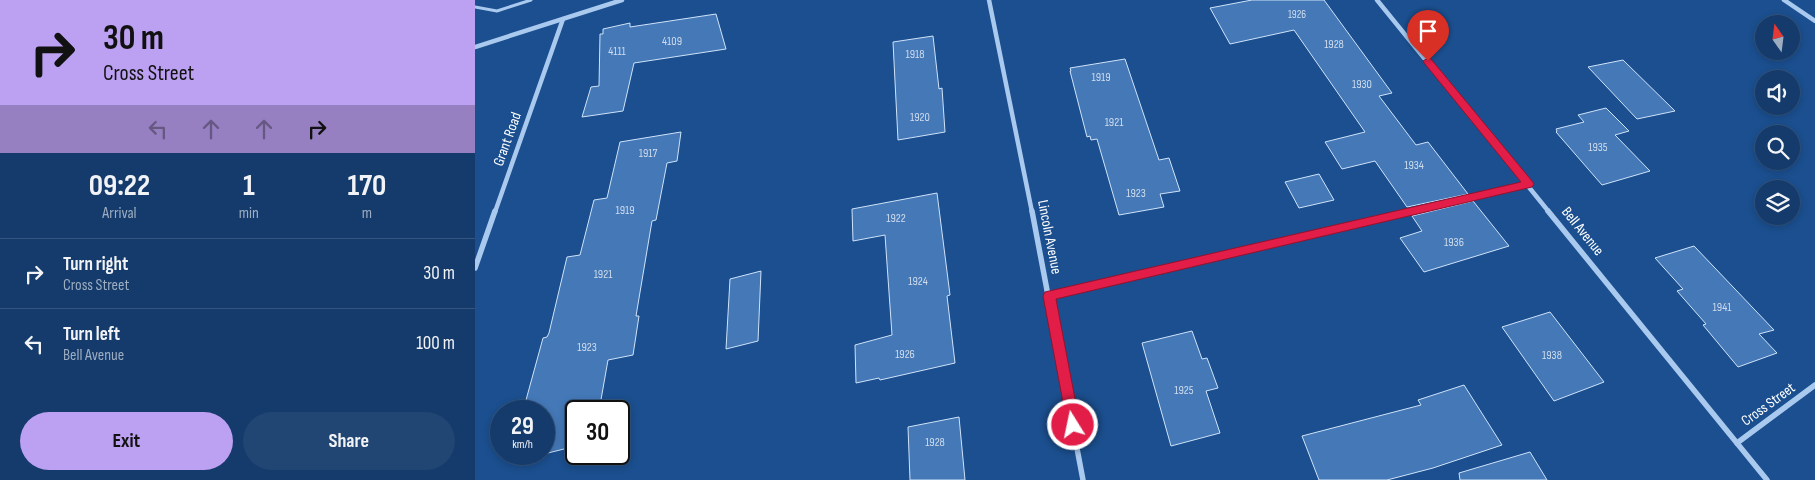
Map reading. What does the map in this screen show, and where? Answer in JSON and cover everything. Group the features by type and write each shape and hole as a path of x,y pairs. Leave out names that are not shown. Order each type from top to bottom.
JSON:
{"street":[{"path":"475,47 622,0"},
{"name":"Lincoln Avenue","path":"989,0 1049,296 1083,480"},
{"name":"Bell Avenue","path":"1377,0 1529,184 1767,480"},
{"path":"1784,0 1815,21"},
{"name":"Grant Road","path":"475,268 563,19"},
{"path":"1049,296 1529,184"},
{"name":"Cross Street","path":"1737,443 1815,385"}],"lane":[{"path":"475,7 487,12 506,9 531,0"}],"building":[{"path":"1252,0 1324,0 1392,93 1379,96 1416,145 1428,142 1468,194 1407,207 1375,161 1342,169 1325,142 1365,132 1294,30 1230,44 1210,8"},
{"path":"716,14 726,49 634,63 623,111 582,117 591,87 599,86 600,34 603,34 603,29 630,23 630,27"},
{"path":"933,36 939,89 942,88 945,132 898,140 893,42"},
{"path":"1125,59 1159,160 1169,158 1180,191 1160,194 1164,207 1119,215 1097,139 1091,140 1090,136 1087,137 1070,68"},
{"path":"1623,60 1675,111 1637,119 1588,67"},
{"path":"1606,108 1629,131 1615,135 1650,171 1602,185 1556,132 1556,129 1584,122 1578,115"},
{"path":"681,132 677,161 667,163 656,220 652,221 636,316 639,316 633,355 608,360 601,400 565,400 565,449 555,451 555,400 526,400 543,338 547,337 549,333 567,257 580,255 594,200 607,198 620,142"},
{"path":"1319,174 1334,200 1299,208 1285,182"},
{"path":"937,193 950,295 947,296 955,363 880,380 879,378 856,383 855,345 892,335 885,235 853,241 852,209"},
{"path":"1473,201 1509,246 1424,272 1400,238 1422,231 1412,216"},
{"path":"1694,246 1774,330 1759,334 1777,353 1738,367 1703,325 1706,324 1677,291 1683,289 1655,258"},
{"path":"761,271 758,341 726,349 730,279"},
{"path":"1550,312 1604,382 1554,401 1502,327"},
{"path":"1192,331 1202,359 1207,358 1218,388 1206,391 1220,433 1171,446 1142,343"},
{"path":"1464,385 1502,445 1433,468 1387,480 1319,480 1302,436 1421,405 1418,400"},
{"path":"959,417 965,480 910,480 908,427"},
{"path":"1530,452 1547,480 1460,480 1459,473"}],"route":[{"path":"1073,425 1049,296 1529,184 1428,61"}]}
